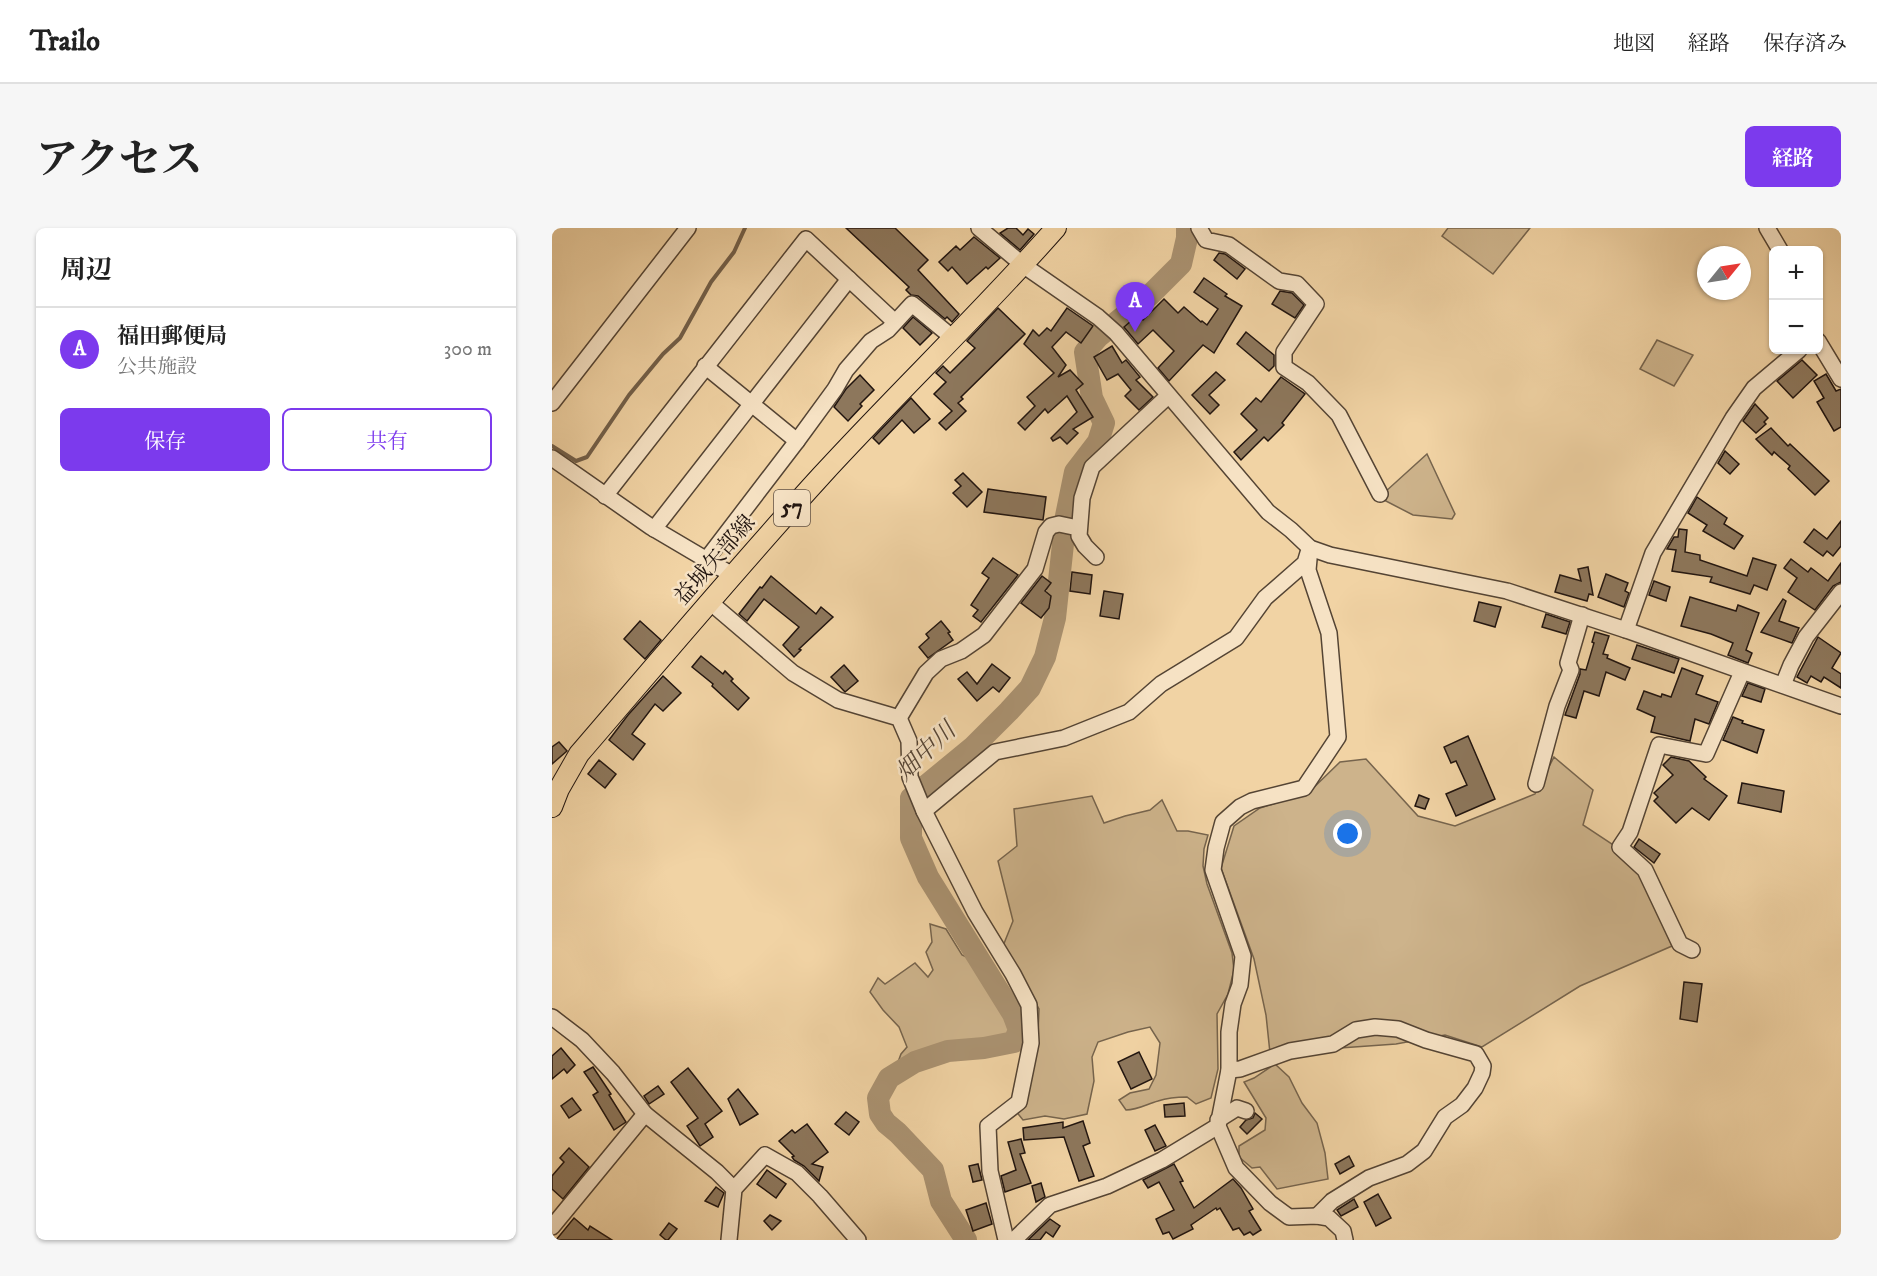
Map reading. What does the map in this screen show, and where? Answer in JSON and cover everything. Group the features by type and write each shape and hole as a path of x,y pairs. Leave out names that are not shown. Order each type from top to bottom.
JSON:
{"main road":[{"name":"益城矢部線","path":"552,807 559,789 579,754 829,468 1056,228"}],"street":[{"path":"552,404 688,228"},
{"path":"979,228 1023,265 1098,317 1116,333 1268,512 1310,548 1330,555 1507,591 1841,705"},
{"path":"1199,228 1206,240 1228,245 1279,281 1297,284 1316,304 1284,351 1284,367 1308,383 1340,415 1380,494"},
{"path":"1767,228 1778,246"},
{"path":"605,496 806,239 895,322"},
{"path":"654,529 849,279"},
{"path":"706,560 797,441 846,370 871,341 888,330 912,304 953,338"},
{"path":"1823,349 1841,379"},
{"path":"1626,630 1653,553 1732,418 1754,388 1794,354"},
{"path":"705,366 797,441"},
{"path":"1070,526 1092,467 1168,396"},
{"path":"552,458 654,529 734,576"},
{"path":"899,718 926,673 941,659 961,651 984,635 1035,569 1046,532 1051,526 1070,526 1096,557"},
{"path":"923,809 995,752 1064,738 1129,712 1161,684 1236,638 1265,598 1305,563 1310,548"},
{"path":"1310,548 1308,570 1329,633 1338,738 1304,788 1252,801 1240,807 1223,822 1213,870 1243,956 1240,985 1233,1004 1229,1032 1230,1070 1218,1123 1236,1167 1270,1203 1289,1217 1329,1218 1343,1231 1345,1240"},
{"path":"1783,685 1791,664 1806,637 1841,592"},
{"path":"711,603 793,673 838,700 899,718"},
{"path":"1536,784 1557,706 1571,670 1568,663 1582,615"},
{"path":"1692,950 1680,944 1645,870 1620,847 1630,832 1659,745 1706,754 1742,672"},
{"path":"899,718 909,741 910,777 923,809 975,912 1029,1005 1030,1043 1019,1102 988,1126 990,1171 1006,1240"},
{"path":"552,1017 590,1048 614,1073 645,1114 717,1172 734,1189"},
{"path":"1230,1070 1240,1069 1290,1051 1333,1044 1356,1030 1375,1027 1398,1029 1426,1040 1476,1054 1484,1066 1475,1088 1462,1105 1445,1117 1424,1151 1407,1164 1359,1184 1332,1201 1317,1216"},
{"path":"1014,1240 1050,1205 1116,1182 1162,1160 1237,1108 1246,1112"},
{"path":"552,1227 645,1114"},
{"path":"729,1240 734,1189 765,1155 797,1173 858,1240"}],"shaded area":[{"path":"1448,228 1530,228 1493,274 1442,236"},
{"path":"1657,340 1693,355 1674,386 1640,369"},
{"path":"1427,454 1455,514 1452,519 1413,515 1384,500 1385,492"},
{"path":"1554,757 1593,790 1583,825 1612,844 1645,879 1672,946 1580,986 1482,1047 1445,1035 1396,1044 1270,1053 1266,1015 1254,959 1221,868 1234,826 1260,808 1308,793 1340,762 1366,759 1418,816 1455,826 1535,794"},
{"path":"1092,796 1104,823 1150,810 1162,800 1177,831 1208,835 1203,866 1207,884 1232,953 1234,970 1228,994 1217,1014 1218,1069 1211,1098 1196,1104 1187,1097 1172,1098 1126,1110 1119,1100 1130,1093 1149,1089 1156,1075 1160,1043 1150,1027 1128,1032 1098,1042 1092,1057 1094,1081 1087,1114 1064,1119 1045,1116 1023,1120 1015,1110 1038,1035 1039,1009 1003,946 1013,921 998,861 1017,846 1014,809"},
{"path":"930,924 946,929 962,955 975,961 1011,1016 1016,1029 1010,1038 921,1054 902,1063 898,1062 907,1047 899,1027 870,992 878,978 885,984 915,963 928,977 933,970 926,952 932,942"},
{"path":"1275,1064 1289,1077 1302,1103 1317,1123 1325,1153 1328,1179 1277,1189 1260,1167 1252,1168 1239,1157 1239,1146 1265,1130 1266,1118 1244,1082"}],"building":[{"path":"846,228 895,228 928,260 918,270 959,314 952,322 947,317 945,319 918,296 911,295 906,290 909,287"},
{"path":"1008,228 1016,228 1023,235 1028,229 1034,234 1020,250 1000,233"},
{"path":"974,237 1000,258 967,284 952,267 948,271 939,262 956,246 960,250"},
{"path":"1219,253 1225,254 1245,269 1237,279 1214,260"},
{"path":"1204,278 1227,294 1225,296 1242,306 1214,353 1203,345 1169,381 1158,368 1174,351 1153,330 1138,344 1124,327 1138,315 1143,320 1164,299 1178,313 1184,307 1207,325 1218,309 1194,292"},
{"path":"1280,291 1292,293 1304,305 1295,318 1272,304"},
{"path":"998,308 1025,334 961,397 963,399 958,403 966,411 946,430 939,423 952,411 934,394 946,382 936,373 943,366 950,373 975,348 967,341"},
{"path":"1067,308 1093,326 1081,343 1066,332 1052,347 1066,365 1058,377 1070,370 1083,384 1076,390 1093,417 1073,429 1078,433 1067,444 1060,437 1053,441 1051,438 1077,412 1067,396 1048,413 1045,409 1025,430 1018,423 1035,406 1027,397 1054,373 1024,344 1033,330 1039,336 1047,328 1051,331"},
{"path":"913,317 932,333 920,345 903,328"},
{"path":"1246,332 1274,355 1274,366 1269,371 1237,344"},
{"path":"1112,346 1122,363 1126,360 1140,377 1136,380 1153,397 1139,410 1125,396 1131,390 1118,374 1107,380 1094,357"},
{"path":"1802,360 1817,375 1793,398 1777,381"},
{"path":"1216,372 1225,380 1209,395 1219,405 1210,414 1192,395"},
{"path":"1826,374 1836,391 1841,389 1841,427 1834,431 1817,402 1824,398 1814,381"},
{"path":"860,375 874,390 848,421 834,407 846,389"},
{"path":"1281,377 1305,394 1282,423 1284,425 1268,441 1264,437 1241,460 1234,452 1257,430 1241,414 1256,398 1261,402"},
{"path":"911,398 930,419 914,433 902,420 879,444 873,438"},
{"path":"1755,404 1768,418 1764,422 1766,424 1756,433 1743,421"},
{"path":"1771,428 1788,446 1790,444 1829,481 1815,495 1788,469 1790,466 1774,452 1772,455 1756,439"},
{"path":"1725,451 1739,464 1730,474 1718,463"},
{"path":"963,473 982,492 967,507 953,493 961,486 955,480"},
{"path":"988,489 1046,497 1043,520 984,512"},
{"path":"1697,497 1727,518 1724,524 1743,536 1734,549 1703,531 1707,525 1688,513"},
{"path":"1841,521 1841,546 1833,556 1827,551 1823,556 1804,542 1814,529 1827,539"},
{"path":"1679,529 1687,530 1685,552 1700,555 1700,560 1747,576 1753,558 1776,565 1767,590 1754,585 1750,594 1710,582 1712,577 1672,571 1676,550 1667,549 1674,537 1678,537"},
{"path":"993,558 1018,575 981,622 973,616 978,610 971,605 989,578 982,573"},
{"path":"1791,559 1808,572 1811,568 1828,581 1841,563 1841,582 1833,586 1815,610 1788,592 1797,578 1784,568"},
{"path":"1588,567 1593,595 1589,594 1587,601 1555,592 1560,575 1581,581 1578,569"},
{"path":"1072,572 1092,575 1090,594 1070,591"},
{"path":"1606,574 1628,583 1625,591 1629,593 1624,607 1598,597"},
{"path":"771,576 816,614 821,607 833,617 799,649 801,650 794,657 783,645 799,627 764,599 747,621 739,614"},
{"path":"1042,576 1051,583 1045,591 1051,596 1049,608 1041,618 1021,603"},
{"path":"1654,581 1670,587 1666,601 1649,595"},
{"path":"1104,591 1123,594 1119,619 1100,616"},
{"path":"1690,597 1736,611 1738,605 1759,613 1746,650 1752,653 1748,663 1728,655 1733,643 1681,626"},
{"path":"1783,599 1786,601 1779,621 1799,628 1792,643 1761,632"},
{"path":"1479,602 1501,607 1495,627 1474,621"},
{"path":"1546,614 1570,622 1566,634 1542,627"},
{"path":"640,621 661,640 645,659 624,639"},
{"path":"941,621 953,640 928,658 919,647 929,638 926,634"},
{"path":"1595,632 1609,636 1603,654 1630,668 1625,680 1606,672 1599,696 1584,691 1576,718 1565,715 1580,669 1586,670"},
{"path":"1818,637 1841,653 1832,668 1841,674 1841,688 1824,677 1821,682 1811,676 1807,683 1797,677"},
{"path":"1637,645 1679,659 1674,673 1632,659"},
{"path":"701,656 723,674 725,671 733,679 731,681 749,698 738,710 712,686 713,684 692,667"},
{"path":"992,664 1010,678 999,692 993,687 977,701 958,679 967,672 977,684"},
{"path":"844,665 858,681 845,692 831,677"},
{"path":"1682,668 1703,676 1696,694 1718,702 1709,724 1695,719 1690,741 1651,732 1655,717 1637,709 1644,691 1661,697 1662,694 1671,697"},
{"path":"663,676 681,693 663,711 655,704 632,734 645,744 633,760 609,740"},
{"path":"1748,683 1765,689 1761,702 1742,696"},
{"path":"1733,717 1743,721 1742,723 1764,730 1757,753 1723,740"},
{"path":"1468,736 1495,799 1456,816 1446,794 1467,785 1456,761 1451,763 1444,747"},
{"path":"559,742 567,751 552,764 552,747"},
{"path":"1671,757 1689,761 1706,777 1704,779 1727,796 1709,820 1692,808 1676,823 1654,801 1658,797 1654,793 1673,775 1663,765"},
{"path":"599,760 616,774 605,788 588,774"},
{"path":"1742,783 1784,791 1781,812 1738,803"},
{"path":"1419,795 1429,799 1425,809 1415,806"},
{"path":"1639,839 1660,854 1654,863 1634,847"},
{"path":"1684,982 1702,984 1697,1022 1680,1019"},
{"path":"561,1048 575,1065 567,1073 564,1069 552,1079 552,1056"},
{"path":"1139,1052 1152,1079 1131,1089 1118,1062"},
{"path":"593,1067 626,1122 614,1130 593,1095 598,1092 584,1072"},
{"path":"688,1068 722,1111 705,1124 713,1137 700,1146 687,1126 698,1118 671,1082"},
{"path":"658,1086 664,1094 649,1104 644,1096"},
{"path":"738,1089 758,1114 740,1125 728,1099"},
{"path":"572,1098 581,1110 569,1118 561,1106"},
{"path":"1184,1103 1185,1116 1165,1117 1164,1105"},
{"path":"846,1112 859,1122 849,1135 835,1124"},
{"path":"1255,1113 1262,1119 1247,1134 1240,1127 1246,1120 1253,1118"},
{"path":"1083,1121 1090,1143 1083,1146 1094,1176 1079,1181 1064,1137 1024,1140 1023,1128 1063,1122 1063,1128"},
{"path":"807,1124 828,1152 812,1164 823,1167 819,1181 804,1166 794,1160 792,1157 794,1156 779,1141 792,1130 795,1133"},
{"path":"1155,1125 1166,1146 1155,1151 1145,1130"},
{"path":"1021,1139 1025,1153 1020,1154 1031,1183 1005,1192 1001,1176 1016,1170 1008,1142"},
{"path":"569,1148 589,1167 563,1199 552,1189 552,1176 564,1162 560,1158"},
{"path":"1349,1156 1354,1166 1340,1174 1335,1164"},
{"path":"978,1164 982,1180 973,1182 969,1166"},
{"path":"1174,1164 1183,1181 1180,1182 1194,1208 1233,1179 1253,1209 1249,1211 1261,1230 1253,1235 1250,1232 1244,1235 1239,1228 1233,1230 1220,1208 1217,1210 1216,1208 1191,1225 1193,1229 1173,1239 1169,1232 1163,1234 1156,1219 1174,1210 1159,1182 1148,1188 1143,1180"},
{"path":"767,1170 786,1184 776,1198 757,1184"},
{"path":"1041,1183 1045,1197 1036,1202 1032,1186"},
{"path":"716,1187 724,1193 718,1207 705,1201"},
{"path":"1378,1194 1391,1218 1376,1226 1364,1202"},
{"path":"1354,1199 1358,1207 1341,1216 1337,1210"},
{"path":"986,1203 992,1224 973,1231 966,1210"},
{"path":"770,1215 781,1221 772,1230 764,1221"},
{"path":"574,1218 588,1230 590,1226 612,1240 556,1240"},
{"path":"1050,1219 1060,1226 1053,1237 1046,1232 1040,1240 1028,1240"},
{"path":"669,1223 677,1229 666,1240 660,1235"}],"waterway":[{"path":"552,446 576,461 587,457 629,395 663,354 680,338 711,282 734,252 745,228"},
{"name":"畑中川","path":"966,1240 941,1201 933,1170 886,1123 880,1114 878,1098 889,1078 915,1062 948,1051 984,1048 1014,1042 1019,1030 1013,1014 928,877 911,838 911,798 973,747 1030,688 1045,657 1055,618 1066,516 1075,472 1098,442 1104,423 1092,398 1085,352 1098,337 1150,295 1181,264 1187,228"}],"place":[{"name":"福田郵便局","path":"1135,332"}]}
